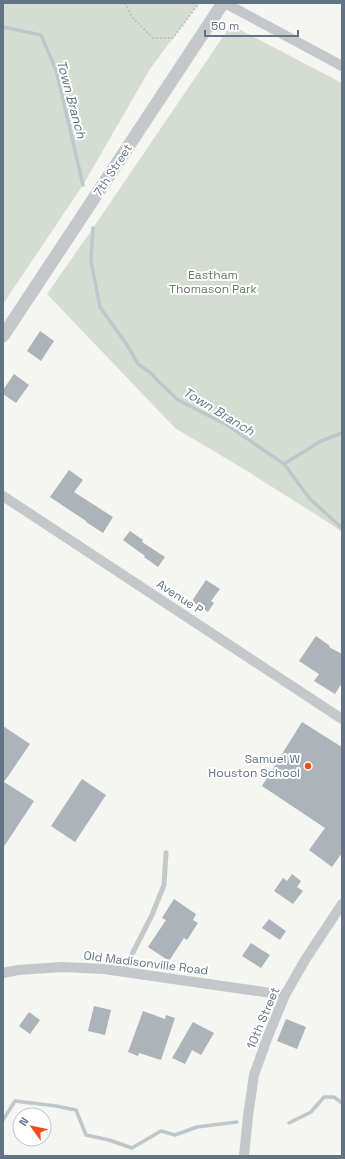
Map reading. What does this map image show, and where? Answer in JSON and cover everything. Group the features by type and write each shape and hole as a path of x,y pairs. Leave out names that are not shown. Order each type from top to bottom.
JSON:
{"street":[{"path":"224,3 342,66"},
{"name":"7th Street","path":"3,336 224,3"},
{"name":"Avenue P","path":"3,496 342,719"},
{"name":"10th Street","path":"244,1156 254,1075 268,1036 286,995 305,960 342,904"},
{"name":"Old Madisonville Road","path":"3,973 18,970 62,967 104,969 286,995"}],"lane":[{"path":"123,972 152,915 164,886 166,853"}],"path":[{"path":"125,3 132,17 153,38 173,38 199,3"}],"green space":[{"path":"3,3 199,3 150,69 83,185 3,304"},
{"name":"Eastham Thomason Park","path":"231,25 342,83 342,532 247,471 175,428 47,294"}],"building":[{"path":"40,331 54,341 41,361 27,351"},
{"path":"14,374 29,385 16,403 3,394 3,390"},
{"path":"69,470 83,480 74,492 113,517 103,533 50,497"},
{"path":"130,531 143,540 142,542 165,557 158,567 123,540"},
{"path":"206,580 220,589 211,601 214,603 208,612 192,601"},
{"path":"316,636 330,646 329,647 342,654 342,683 335,694 314,681 319,674 299,661"},
{"name":"Samuel W Houston School","path":"302,722 342,747 342,853 332,867 309,850 325,828 262,786"},
{"path":"3,726 30,744 4,782 34,801 3,848"},
{"path":"82,779 106,795 75,842 51,826"},
{"path":"292,874 301,881 297,887 303,891 293,904 274,891 283,878 287,881"},
{"path":"174,899 196,914 193,920 198,923 187,940 184,938 169,961 148,947 166,920 162,918"},
{"path":"269,919 286,931 280,940 262,928"},
{"path":"251,943 270,955 261,968 242,956"},
{"path":"94,1006 111,1010 105,1035 88,1031"},
{"path":"143,1011 165,1019 166,1015 175,1018 161,1060 139,1053 138,1056 128,1052"},
{"path":"29,1012 40,1020 30,1034 19,1026"},
{"path":"286,1019 306,1027 297,1049 277,1041"},
{"path":"193,1022 214,1033 201,1055 192,1050 185,1064 172,1058"}],"waterway":[{"name":"Town Branch","path":"3,27 41,35 56,70 83,185"},
{"name":"Town Branch","path":"93,228 91,261 100,307 127,345 138,364 151,373 178,400 229,426 284,464 310,499 342,528"},
{"path":"284,464 321,441 342,433"},
{"path":"289,1123 311,1112 324,1097 334,1097 342,1103"},
{"path":"3,1120 15,1101 76,1110 86,1135 109,1140 132,1148 161,1131 175,1135 197,1127 237,1122"}],"place":[{"name":"Samuel W Houston School","path":"308,766"}]}
